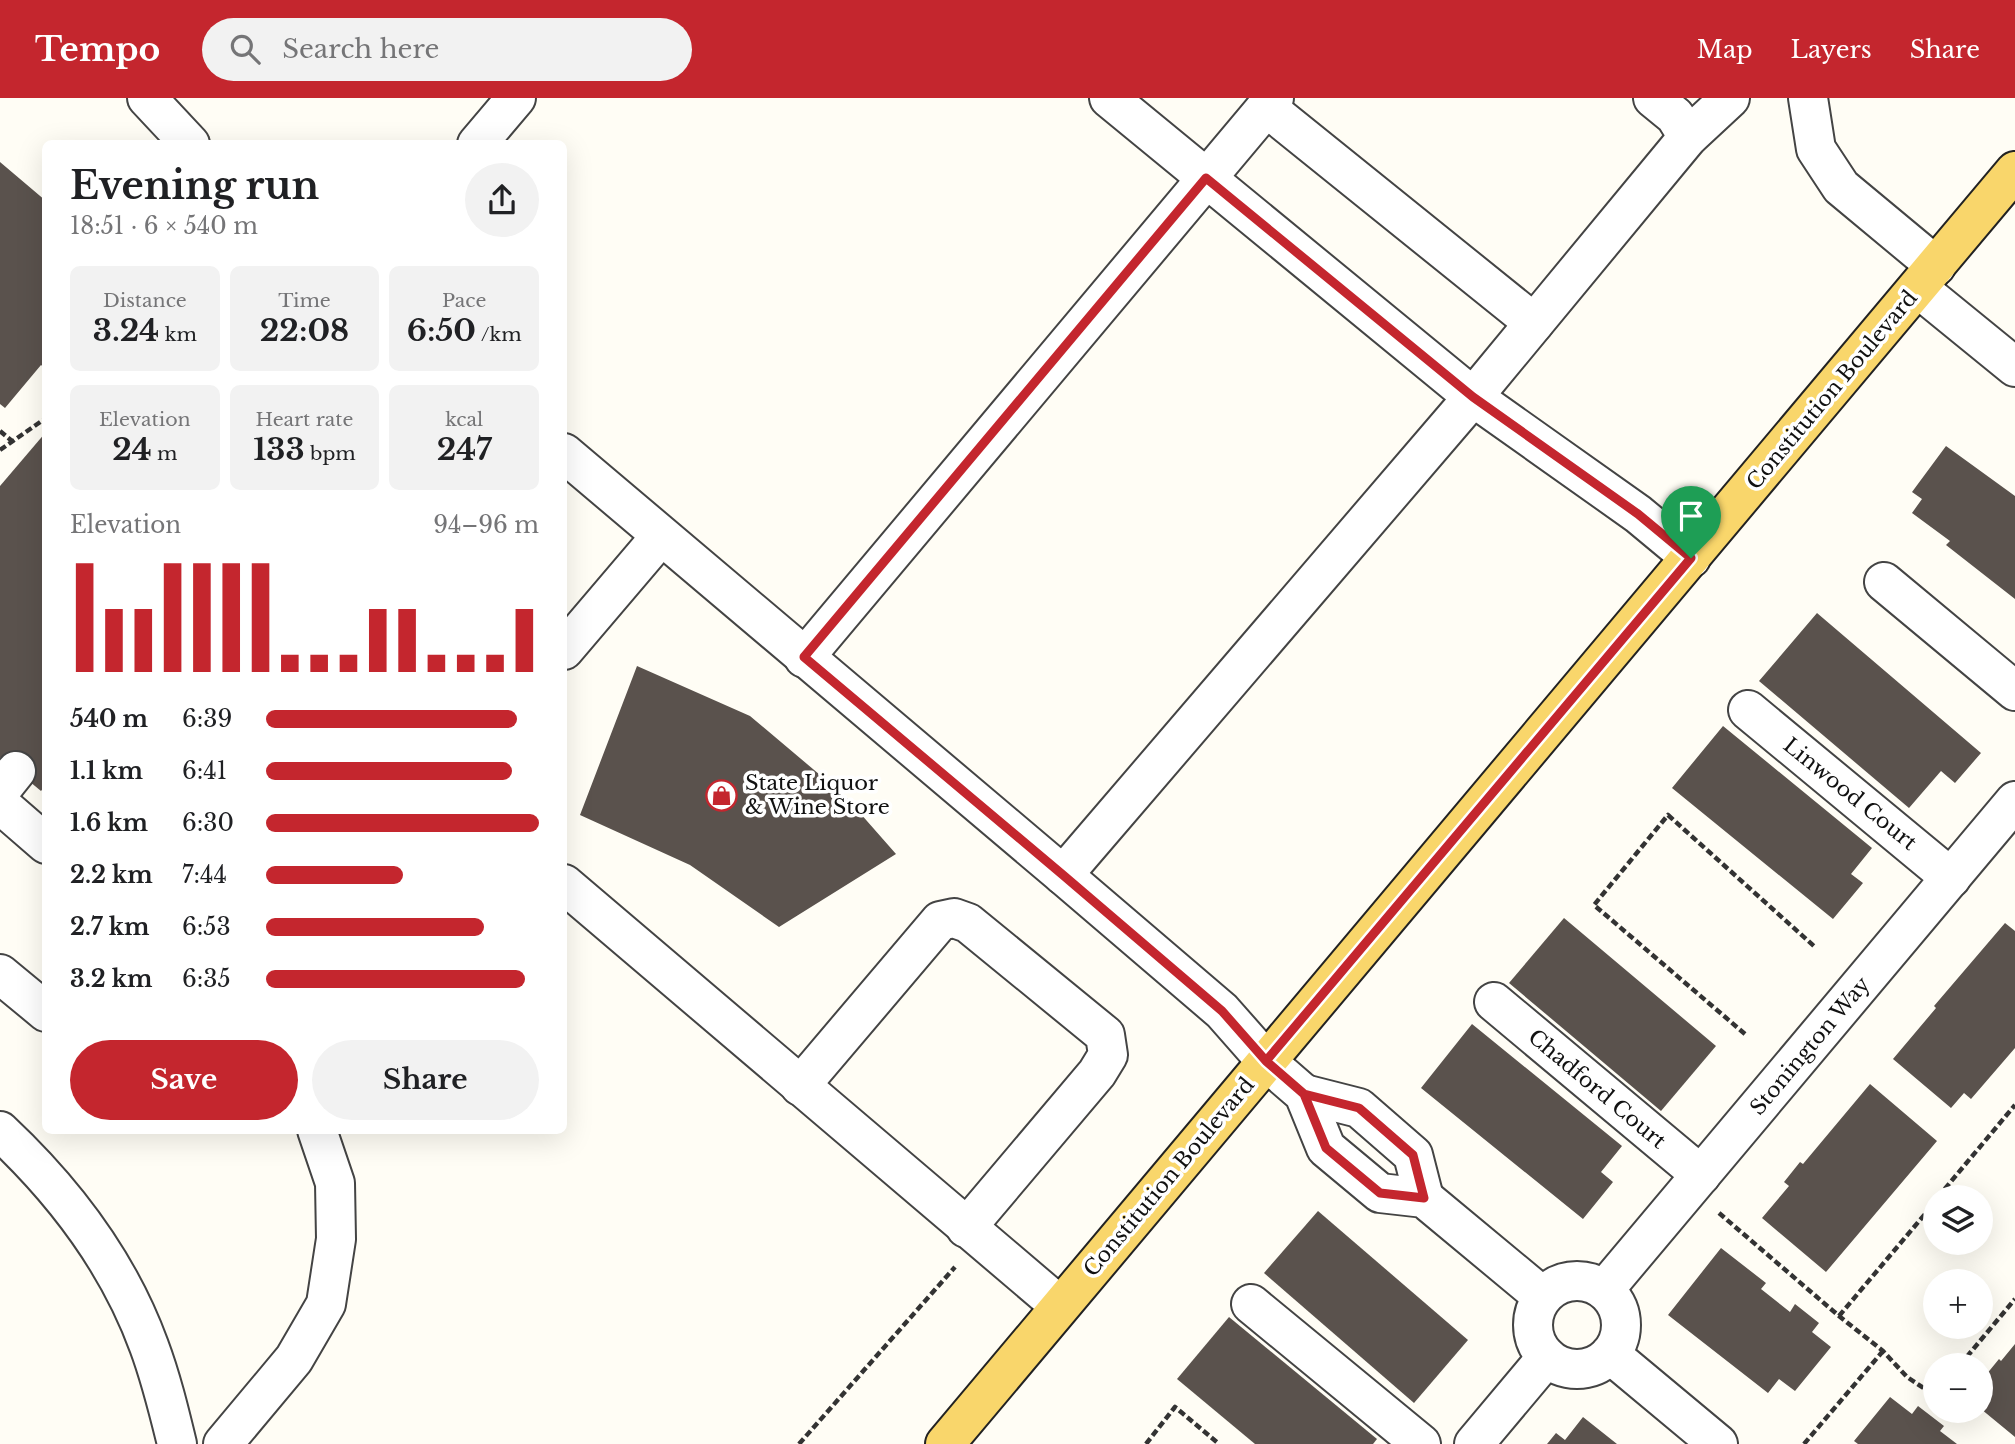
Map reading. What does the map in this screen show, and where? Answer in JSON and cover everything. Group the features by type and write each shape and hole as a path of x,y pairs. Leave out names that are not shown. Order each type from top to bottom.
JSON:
{"main road":[{"name":"Constitution Boulevard","path":"945,1444 2015,171"}],"street":[{"path":"147,98 186,140"},
{"path":"480,140 516,98"},
{"path":"1109,98 1473,397 1638,514 1691,558"},
{"path":"1653,98 1675,116 1688,136"},
{"path":"1063,875 1473,397 1688,136 1730,98"},
{"path":"1808,98 1816,149 1841,187 2015,367"},
{"path":"804,657 1270,102 1534,323"},
{"path":"567,456 1222,1011 1266,1061 1304,1094 1359,1108 1405,1147 1413,1155 1424,1198"},
{"path":"567,647 662,536"},
{"path":"1884,583 2015,691"},
{"name":"Linwood Court","path":"1748,710 1951,878"},
{"path":"5,789 42,839"},
{"name":"Stonington Way","path":"1604,1290 2015,801"},
{"path":"567,887 800,1086 962,1245 1060,1306"},
{"path":"800,1086 940,921 954,918 968,923 1105,1035 1108,1055 1097,1073 962,1245"},
{"path":"0,974 42,1009"},
{"name":"Chadford Court","path":"1494,1002 1701,1175"},
{"path":"1304,1094 1326,1148 1380,1193 1424,1198 1542,1296"},
{"path":"0,1131 62,1194 92,1235 118,1278 149,1345 177,1444"},
{"path":"223,1444 294,1359 326,1304 336,1239 335,1184 318,1134"},
{"path":"1577,1281 1596,1285 1604,1290 1618,1309 1621,1321 1617,1344 1610,1354 1603,1361 1584,1369 1564,1367 1547,1357 1535,1339 1532,1328 1533,1316 1542,1296 1558,1285 1577,1281"},
{"path":"1251,1304 1421,1444"},
{"path":"1610,1354 1718,1444"},
{"path":"1474,1444 1547,1357"}],"path":[{"path":"0,450 42,421"},
{"path":"0,431 12,441"},
{"path":"1745,1034 1594,905 1668,815 1815,947"},
{"path":"1949,1185 2015,1105"},
{"path":"1718,1213 1883,1351 1907,1377 1923,1388"},
{"path":"1839,1316 1923,1216"},
{"path":"799,1444 962,1245"},
{"path":"1970,1353 2015,1299"},
{"path":"1804,1444 1883,1351"},
{"path":"1146,1444 1175,1408 1219,1444"}],"building":[{"path":"0,162 42,198 42,366 5,408 0,404"},
{"path":"42,437 41,791 0,757 0,486"},
{"path":"1946,446 2015,496 2015,599 1946,545 1950,541 1912,513 1922,499 1912,492"},
{"path":"1817,613 1981,753 1955,783 1941,771 1909,808 1759,681"},
{"path":"637,666 750,716 845,796 896,854 779,927 690,865 580,815"},
{"path":"1723,726 1872,848 1851,874 1863,883 1833,919 1672,788"},
{"path":"1564,918 1716,1046 1661,1111 1509,983"},
{"path":"2005,923 2015,931 2015,1048 1971,1099 1964,1093 1951,1108 1893,1059"},
{"path":"1472,1024 1622,1146 1601,1172 1613,1182 1583,1219 1421,1088"},
{"path":"1870,1084 1937,1141 1826,1272 1762,1218 1789,1186 1784,1182 1800,1162 1803,1164"},
{"path":"1318,1211 1468,1340 1414,1403 1264,1273"},
{"path":"1721,1248 1766,1283 1761,1289 1790,1312 1795,1304 1819,1323 1812,1332 1831,1347 1795,1391 1779,1379 1768,1393 1668,1315"},
{"path":"1229,1317 1377,1439 1373,1444 1255,1444 1177,1379"},
{"path":"2015,1344 2015,1437 1993,1419 1993,1366 1999,1359 2001,1361"},
{"path":"1890,1397 1912,1414 1918,1406 1923,1410 1923,1423 1940,1423 1944,1426 1940,1431 1957,1444 1858,1444 1854,1441"},
{"path":"1583,1417 1617,1444 1547,1444 1556,1433 1565,1440"}],"place":[{"name":"State Liquor & Wine Store","path":"722,795"}],"route":[{"path":"1691,558 1266,1061 1304,1094 1359,1108 1413,1155 1424,1198 1380,1193 1326,1148 1304,1094 1266,1061 1222,1011 804,657 1206,178 1473,397 1638,514 1691,558"}]}
